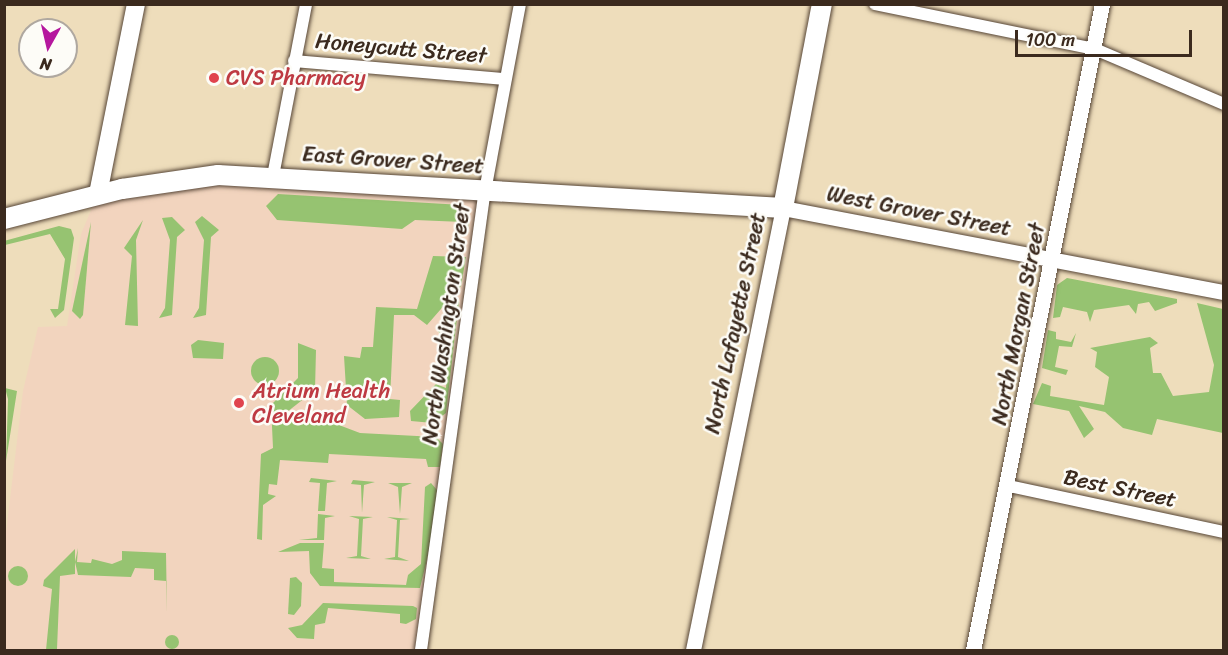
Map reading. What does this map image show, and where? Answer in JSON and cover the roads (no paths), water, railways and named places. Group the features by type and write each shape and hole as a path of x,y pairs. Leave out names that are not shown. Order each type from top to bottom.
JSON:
{"main road":[{"path":"98,194 136,4"},
{"name":"North Lafayette Street","path":"783,208 822,4"},
{"name":"East Grover Street","path":"4,219 98,194 180,178 273,176 783,208"}],"street":[{"path":"273,176 306,4"},
{"name":"North Washington Street","path":"421,651 485,191 520,4"},
{"path":"875,4 1095,48 1224,104"},
{"name":"North Morgan Street","path":"973,651 1009,486 1102,4"},
{"name":"Honeycutt Street","path":"294,61 505,79"},
{"name":"West Grover Street","path":"783,208 1224,292"},
{"name":"North Lafayette Street","path":"693,651 783,208"},
{"name":"Best Street","path":"1009,486 1224,532"}],"place":[{"name":"CVS Pharmacy","path":"214,78"},
{"name":"Atrium Health Cleveland","path":"239,403"}]}
